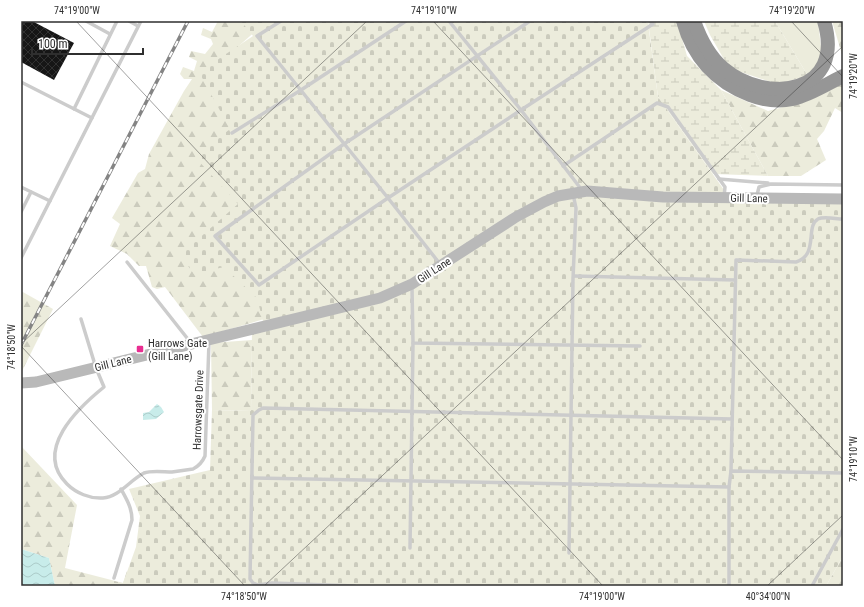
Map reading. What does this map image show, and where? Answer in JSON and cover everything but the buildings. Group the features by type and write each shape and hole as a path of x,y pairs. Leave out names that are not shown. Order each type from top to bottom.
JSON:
{"highway":[{"path":"683,21 691,44 705,66 730,86 753,96 772,100 794,99 807,95 843,76"},
{"path":"694,21 708,50 722,67 736,77 751,84 763,88 783,90 796,88 807,82 824,64 828,46 824,21"}],"street":[{"name":"Gill Lane","path":"21,383 36,382 96,368 380,298 412,284 530,209 558,196 602,192 663,197 843,199"}],"lane":[{"path":"86,21 110,34"},
{"path":"74,109 117,21"},
{"path":"129,21 138,26"},
{"path":"21,258 141,21"},
{"path":"280,21 257,36 441,265"},
{"path":"232,133 406,21"},
{"path":"449,21 521,110 563,166 578,193 576,208 572,345 569,553"},
{"path":"530,21 344,144 216,236 259,285 388,198 653,24 650,21"},
{"path":"21,82 92,118"},
{"path":"563,166 657,103 668,107 725,187 724,198"},
{"path":"719,179 771,184 843,185"},
{"path":"756,198 759,187 771,184"},
{"path":"21,187 50,201"},
{"path":"21,212 31,192"},
{"path":"729,586 729,487 731,471 736,260 796,262 802,260 809,250 815,221 822,218 843,219"},
{"path":"127,262 193,345"},
{"path":"574,276 735,280"},
{"path":"410,548 413,411 412,284"},
{"name":"Harrowsgate Drive","path":"81,319 96,368 104,387 68,423 59,437 55,450 57,470 62,479 69,486 86,496 105,498 112,496 129,482 146,472 193,469 202,463 205,456 209,341"},
{"path":"413,343 640,346"},
{"path":"355,586 272,583 258,585 253,584 250,579 253,415 259,410 263,408 571,414 732,419"},
{"path":"731,471 843,473"},
{"path":"252,478 729,487"},
{"path":"114,578 132,520 132,512 121,489"},
{"path":"812,586 843,529"}],"green space":[{"path":"218,21 254,21 258,29 208,73 226,101 243,193 230,259 271,317 203,337 165,287 157,289 152,287 146,266 139,266 127,254 110,246 120,224 112,218 138,173 145,169 149,154 192,79 184,79 180,74 183,67 194,71 197,61 189,57 191,51 205,54 213,44 211,39 201,35 203,28 212,32"},
{"path":"241,21 646,21 648,23 658,97 729,197 843,199 843,556 826,586 113,586 113,581 123,583 136,547 140,516 129,489 210,470 212,410 251,411 252,329 264,325 257,298 224,267 194,274 180,255 238,204 195,157 230,129 199,72 253,36"},
{"path":"648,21 677,21 687,56 721,90 768,176 713,174 658,97"},
{"path":"704,21 775,21 808,76 777,84 729,68 710,35"},
{"path":"775,21 818,21 822,57 808,76"},
{"path":"832,21 843,21 843,58"},
{"path":"843,82 843,113 835,108 824,131 817,139 826,160 801,176 768,176 721,90 768,111 809,100"},
{"path":"21,291 53,309 21,373"},
{"path":"252,340 251,411 212,410 211,343"},
{"path":"21,446 77,505 65,568 123,583 127,571 136,586 55,586 49,558 21,549"},
{"path":"843,556 843,586 826,586"}],"water":[{"path":"157,404 164,412 156,419 143,420 143,413 149,412"},
{"path":"21,549 49,558 55,586 21,586"}],"railway":[{"path":"21,345 188,21"}],"place":[{"name":"Harrows Gate (Gill Lane)","path":"140,349"}]}
